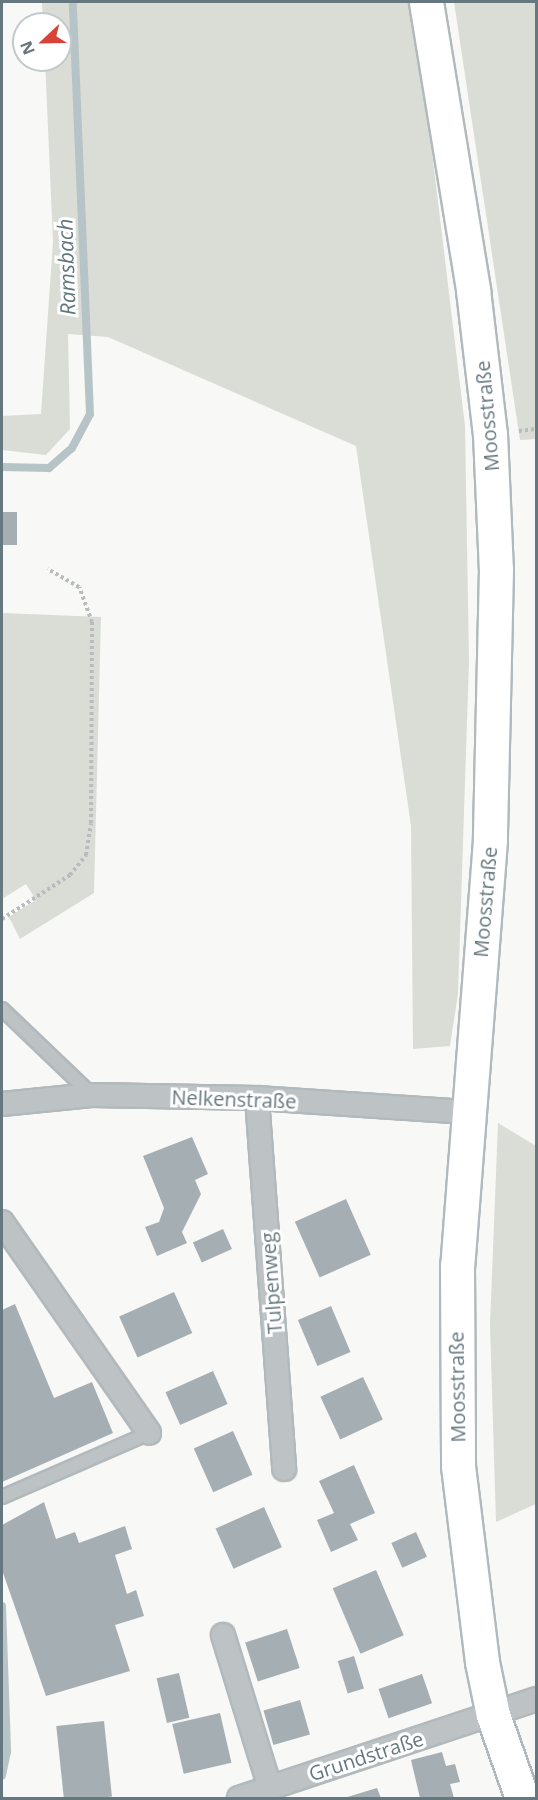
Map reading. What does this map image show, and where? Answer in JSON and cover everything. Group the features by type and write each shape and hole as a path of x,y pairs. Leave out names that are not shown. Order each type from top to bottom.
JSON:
{"street":[{"name":"Moosstraße","path":"426,2 473,290 494,508 494,765 467,1112 457,1276 458,1466 470,1583 493,1715 522,1798"},
{"name":"Nelkenstraße","path":"2,1104 92,1095 257,1098 467,1112"},
{"name":"Tulpenweg","path":"257,1098 284,1469"},
{"path":"2,1222 149,1433"},
{"path":"223,1635 270,1788"},
{"name":"Grundstraße","path":"239,1798 493,1715 537,1698"}],"lane":[{"path":"2,1010 92,1095"},
{"path":"2,1497 149,1433"}],"path":[{"path":"514,431 537,429"},
{"path":"2,919 70,875 86,855 91,823 92,622 79,587 48,569"}],"shaded area":[{"path":"42,2 414,2 465,426 469,661 458,994 450,1046 413,1049 411,826 356,446 108,337 68,334 70,429 46,455 2,450 2,416 41,414 53,242 46,72 72,72 72,12 42,12"},
{"path":"454,2 536,2 536,439 520,440"},
{"path":"2,613 101,617 94,893 20,939 9,917 36,900 26,884 2,899"},
{"path":"498,1123 536,1146 536,1504 496,1522 490,1325"}],"building":[{"path":"2,512 17,512 17,545 2,545"},
{"path":"192,1137 208,1174 195,1180 201,1194 182,1232 187,1243 157,1256 145,1227 159,1222 164,1208 143,1156"},
{"path":"346,1199 371,1255 320,1278 295,1222"},
{"path":"223,1229 232,1249 202,1263 193,1242"},
{"path":"174,1292 192,1333 137,1358 119,1316"},
{"path":"15,1304 54,1398 92,1382 113,1433 2,1482 2,1310"},
{"path":"331,1306 351,1352 317,1366 298,1320"},
{"path":"213,1371 228,1404 180,1425 165,1392"},
{"path":"363,1377 383,1420 340,1439 320,1397"},
{"path":"233,1431 253,1475 213,1492 194,1448"},
{"path":"354,1465 375,1513 350,1524 358,1540 331,1552 317,1520 334,1513 319,1481"},
{"path":"44,1502 56,1539 75,1532 79,1543 125,1526 132,1549 115,1555 127,1594 136,1590 144,1616 115,1625 130,1671 46,1696 2,1570 2,1525"},
{"path":"264,1507 282,1547 233,1569 216,1529"},
{"path":"416,1532 427,1557 402,1568 391,1543"},
{"path":"376,1570 404,1635 360,1654 333,1588"},
{"path":"287,1629 300,1668 258,1682 245,1643"},
{"path":"354,1656 364,1689 348,1693 338,1661"},
{"path":"179,1673 189,1718 167,1723 157,1678"},
{"path":"422,1674 432,1703 389,1718 379,1689"},
{"path":"300,1700 310,1735 273,1745 263,1710"},
{"path":"220,1713 231,1763 184,1774 172,1724"},
{"path":"104,1721 112,1797 64,1798 56,1726"},
{"path":"442,1752 446,1766 455,1764 460,1782 450,1784 454,1798 420,1798 411,1760"},
{"path":"377,1788 381,1798 344,1798"}],"waterway":[{"name":"Ramsbach","path":"2,467 49,468 72,448 90,414 73,2"},
{"name":"Ramsbach","path":"2,1606 7,1752 2,1775"}]}
